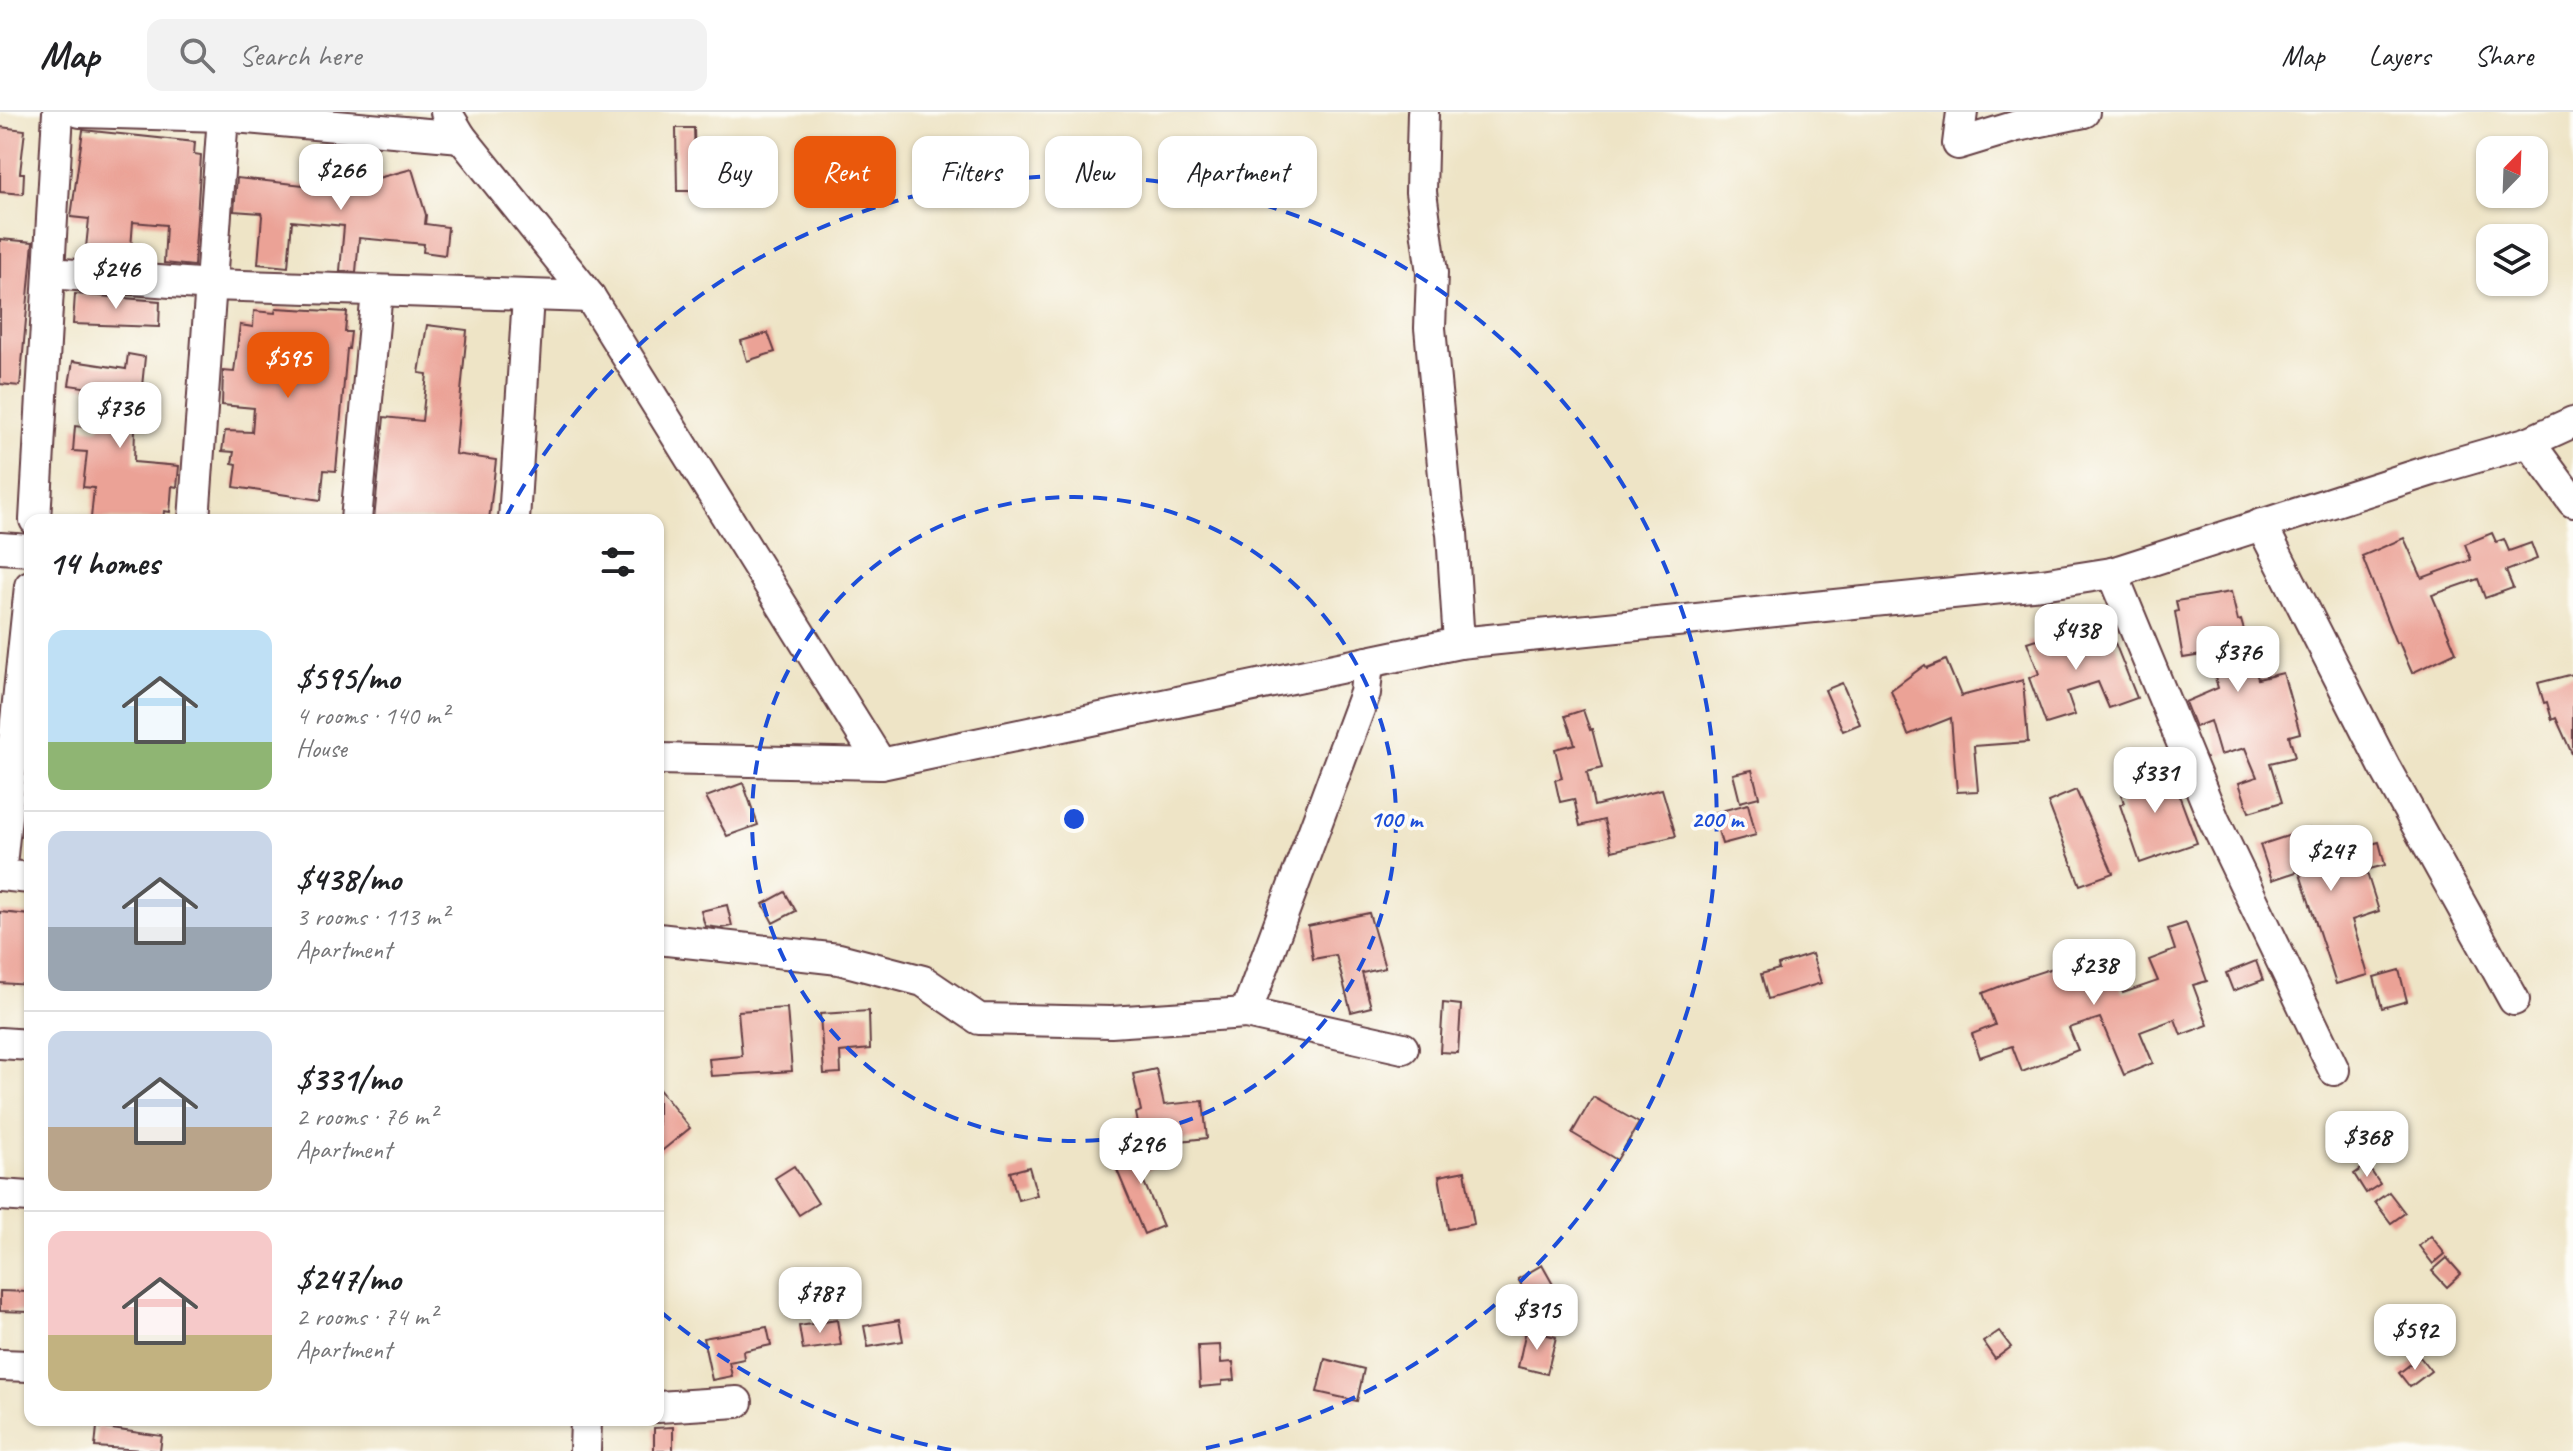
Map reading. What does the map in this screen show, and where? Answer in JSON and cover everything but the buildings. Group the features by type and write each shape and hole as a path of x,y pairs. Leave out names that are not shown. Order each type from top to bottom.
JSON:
{"street":[{"path":"35,514 58,112"},
{"path":"80,112 454,124 590,297 881,764"},
{"path":"1423,112 1421,192 1432,273 1430,328 1452,533 1459,643"},
{"path":"1962,112 1958,144 2017,126 2084,112"},
{"path":"194,514 223,116"},
{"path":"49,273 212,285 590,297"},
{"path":"357,514 377,291"},
{"path":"514,514 528,296"},
{"path":"664,759 881,764 1459,643 2042,584 2112,573 2529,442 2573,422"},
{"path":"2529,442 2573,502"},
{"path":"2261,524 2384,766 2514,1000"},
{"path":"0,548 24,550"},
{"path":"2112,573 2214,820 2334,1070"},
{"path":"24,638 0,875 24,877"},
{"path":"1246,1013 1365,693 1368,662"},
{"path":"664,940 839,959 923,981 979,1019 1111,1022 1246,1013 1403,1048"},
{"path":"0,1043 24,1045"},
{"path":"0,1195 24,1197"},
{"path":"0,1365 24,1366"},
{"path":"664,1407 737,1402"},
{"path":"585,1451 586,1426"}]}
